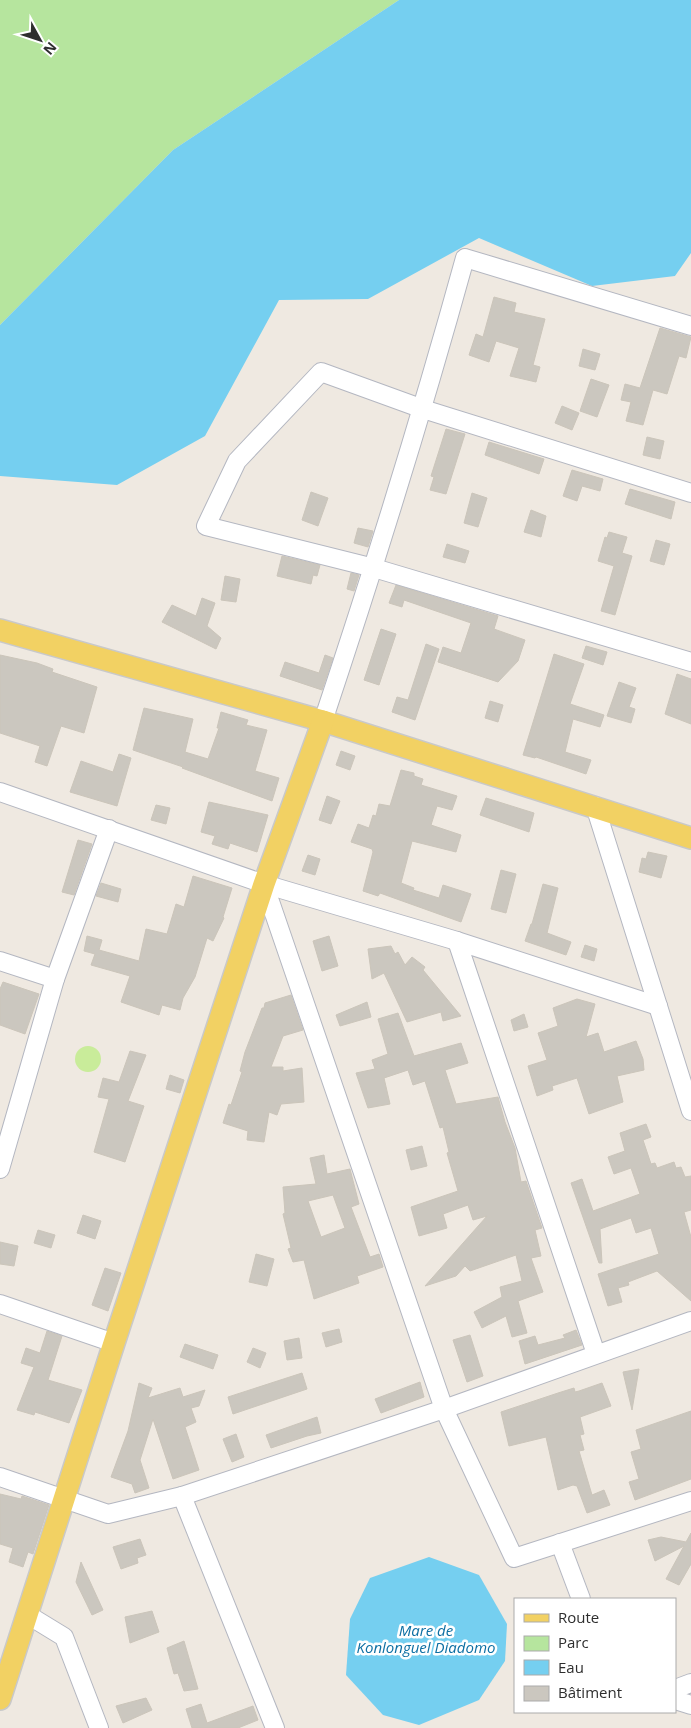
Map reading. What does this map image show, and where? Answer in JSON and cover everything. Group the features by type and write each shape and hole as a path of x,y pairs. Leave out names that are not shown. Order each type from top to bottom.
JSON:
{"main road":[{"path":"0,630 323,721 691,838"},
{"path":"0,1699 264,884 323,721"}],"street":[{"path":"323,721 374,568 423,408 465,258 691,326"},
{"path":"691,493 423,408 321,372 237,461 206,526 374,568 691,662"},
{"path":"0,792 264,884 458,941 658,1006"},
{"path":"595,806 691,1111"},
{"path":"0,1169 6,1131 55,979 109,829"},
{"path":"264,884 444,1409 514,1558 691,1501"},
{"path":"458,941 596,1354"},
{"path":"0,961 55,979"},
{"path":"0,1304 114,1343"},
{"path":"0,1477 108,1514 182,1496 444,1409 691,1322"},
{"path":"182,1496 275,1728"},
{"path":"560,1543 581,1598"},
{"path":"28,1615 64,1638 99,1728"},
{"path":"676,1689 691,1683"},
{"path":"676,1700 691,1705"}],"green space":[{"path":"0,0 399,0 173,150 0,325"},
{"path":"88,1046 97,1050 101,1059 97,1068 88,1072 79,1068 75,1059 79,1050"}],"water":[{"path":"399,0 691,0 691,253 675,276 592,286 479,238 368,299 279,300 205,436 117,485 0,476 0,325 173,150"},
{"name":"Mare de Konlonguel Diadomo","path":"429,1557 479,1575 507,1624 505,1661 479,1700 419,1725 383,1715 346,1675 350,1619 370,1578"}],"building":[{"path":"494,297 516,303 514,312 545,319 533,365 540,367 536,382 510,376 519,348 496,341 489,362 469,355 476,334 483,337"},
{"path":"660,328 691,337 686,358 679,356 667,394 653,390 643,425 626,421 631,402 621,400 625,384 640,388"},
{"path":"583,349 600,354 595,370 579,366"},
{"path":"591,379 609,385 597,417 580,411"},
{"path":"562,406 579,413 572,430 555,423"},
{"path":"446,429 465,434 446,494 430,490 434,477 431,476"},
{"path":"647,437 664,441 660,459 643,455"},
{"path":"489,442 544,459 539,474 485,455"},
{"path":"572,470 603,479 600,491 582,486 577,501 563,496"},
{"path":"630,489 675,502 671,519 625,504"},
{"path":"311,492 328,498 318,526 302,520"},
{"path":"472,493 487,498 478,527 464,523"},
{"path":"531,510 546,516 541,537 524,532"},
{"path":"358,528 373,531 368,547 354,543"},
{"path":"609,532 627,537 622,553 632,556 615,615 601,611 614,566 598,561 605,537 607,538"},
{"path":"656,540 670,544 664,565 650,561"},
{"path":"447,544 469,551 465,563 443,557"},
{"path":"282,556 320,565 317,576 313,575 311,584 277,576"},
{"path":"351,573 359,575 354,591 347,589"},
{"path":"225,576 240,579 236,602 221,600"},
{"path":"396,585 498,616 494,629 525,640 518,661 498,682 438,662 443,647 461,653 471,623 404,600 402,607 389,603"},
{"path":"202,598 215,603 207,626 221,638 216,649 162,622 172,605 196,616"},
{"path":"381,629 396,634 379,685 364,680"},
{"path":"426,644 439,649 415,720 392,712 397,697 408,700"},
{"path":"586,646 607,652 603,665 582,658"},
{"path":"554,654 584,664 570,704 604,715 600,727 573,719 565,752 591,760 586,774 536,757 523,755"},
{"path":"0,655 37,663 53,669 52,672 97,687 84,733 61,726 47,766 35,762 40,746 0,733"},
{"path":"325,655 333,658 322,690 280,676 285,662 319,673"},
{"path":"677,674 691,679 691,724 665,714"},
{"path":"619,682 636,688 629,707 635,709 631,723 607,716"},
{"path":"490,701 503,705 498,722 485,718"},
{"path":"144,708 193,719 185,752 208,759 219,728 217,728 221,712 248,720 246,725 267,730 255,771 279,778 272,801 133,750"},
{"path":"341,751 355,756 350,770 336,765"},
{"path":"119,754 131,758 117,806 70,792 81,761 113,772"},
{"path":"401,770 414,773 414,776 423,779 421,785 457,796 452,810 437,806 431,825 461,835 456,852 412,841 401,883 414,888 413,890 439,898 443,885 471,894 461,922 380,893 378,896 363,891 373,852 372,849 351,842 358,824 369,828 373,815 376,816 379,804 390,806"},
{"path":"327,796 340,801 331,824 319,820"},
{"path":"486,798 534,813 529,832 480,815"},
{"path":"209,802 268,815 257,852 230,843 228,849 212,844 215,836 201,832"},
{"path":"156,805 170,808 166,824 151,820"},
{"path":"78,840 92,844 74,895 62,892"},
{"path":"648,852 667,856 661,878 639,872 642,858 646,859"},
{"path":"308,855 320,859 315,875 302,871"},
{"path":"501,870 516,874 506,913 491,909"},
{"path":"193,876 232,888 224,918 213,941 207,938 195,977 183,998 180,1010 162,1005 159,1015 121,1002 130,976 91,965 95,954 84,951 87,936 102,940 99,950 139,961 146,929 167,934 176,904 184,907"},
{"path":"101,883 121,889 118,902 96,896"},
{"path":"543,884 558,888 547,933 571,942 566,955 525,941 532,924"},
{"path":"329,936 338,966 322,971 313,941"},
{"path":"585,945 597,949 594,961 581,957"},
{"path":"391,946 395,954 398,952 405,965 412,957 425,967 423,970 461,1016 443,1021 441,1012 407,1022 384,973 372,979 368,949"},
{"path":"3,982 39,994 25,1034 0,1025 0,989"},
{"path":"291,995 303,1030 283,1036 271,1067 283,1067 283,1071 302,1068 304,1102 281,1104 277,1115 269,1112 264,1142 247,1140 248,1131 223,1123 242,1072 240,1071 245,1052 262,1008 264,1008 265,1003"},
{"path":"577,999 595,1004 586,1037 598,1033 604,1052 636,1041 643,1059 644,1070 617,1076 623,1102 589,1114 577,1078 552,1086 553,1090 537,1096 528,1066 547,1060 538,1033 558,1026 553,1008"},
{"path":"367,1002 371,1017 340,1026 336,1015"},
{"path":"398,1013 414,1056 461,1043 468,1063 445,1070 456,1104 498,1097 515,1148 521,1182 526,1181 542,1228 535,1230 541,1256 531,1258 543,1292 518,1301 527,1333 512,1337 506,1316 482,1328 474,1312 502,1297 500,1287 522,1281 516,1255 470,1271 465,1266 456,1276 425,1286 487,1216 473,1220 468,1205 443,1214 447,1228 419,1236 411,1207 458,1191 447,1153 449,1152 443,1127 440,1128 425,1081 413,1085 408,1070 384,1078 390,1104 368,1108 356,1073 375,1069 372,1060 388,1054 378,1019"},
{"path":"524,1014 528,1027 514,1031 511,1020"},
{"path":"130,1051 146,1055 128,1101 144,1106 125,1162 94,1152 109,1099 98,1097 103,1078 119,1082"},
{"path":"170,1075 184,1080 180,1093 166,1089"},
{"path":"646,1124 651,1137 643,1140 651,1164 655,1163 657,1168 674,1162 676,1168 681,1167 685,1177 691,1176 691,1210 684,1212 691,1237 691,1301 657,1271 628,1282 629,1285 618,1288 622,1302 608,1306 598,1274 659,1254 651,1228 636,1233 631,1218 600,1229 602,1263 599,1263 571,1183 582,1179 593,1211 640,1194 631,1168 614,1174 608,1157 625,1151 620,1133"},
{"path":"422,1146 427,1166 411,1170 406,1150"},
{"path":"324,1155 327,1174 350,1169 359,1204 351,1207 370,1257 379,1254 383,1267 357,1276 359,1283 314,1299 304,1260 293,1262 288,1249 291,1248 283,1214 285,1213 283,1187 316,1184 310,1158","holes":["333,1195 345,1228 321,1237 308,1201"]},
{"path":"83,1215 101,1221 95,1239 77,1233"},
{"path":"38,1230 55,1235 51,1248 34,1243"},
{"path":"0,1242 18,1246 14,1266 0,1264"},
{"path":"256,1254 274,1259 267,1286 249,1282"},
{"path":"105,1268 121,1273 108,1311 92,1305"},
{"path":"339,1329 342,1342 326,1347 322,1333"},
{"path":"576,1330 582,1345 525,1364 519,1341 535,1336 538,1345 565,1338 563,1335"},
{"path":"47,1331 62,1336 48,1380 82,1390 69,1423 35,1412 34,1415 17,1410 34,1367 21,1363 26,1348 40,1353"},
{"path":"470,1335 483,1376 467,1382 453,1340"},
{"path":"299,1338 302,1358 287,1360 284,1341"},
{"path":"185,1344 218,1355 213,1369 180,1357"},
{"path":"253,1348 266,1353 260,1368 247,1362"},
{"path":"639,1369 632,1410 623,1372"},
{"path":"302,1373 307,1389 233,1414 228,1397"},
{"path":"420,1382 424,1397 381,1413 375,1399"},
{"path":"139,1383 152,1388 148,1398 180,1388 183,1397 205,1390 199,1406 191,1408 196,1422 185,1427 199,1470 173,1479 153,1419 140,1460 149,1488 135,1493 132,1484 111,1477 128,1431"},
{"path":"602,1383 611,1406 580,1417 584,1434 580,1435 584,1450 579,1451 592,1495 604,1490 610,1505 587,1513 577,1486 573,1485 558,1490 546,1437 509,1446 501,1412 574,1388 575,1392"},
{"path":"691,1411 691,1479 635,1500 629,1482 639,1479 631,1452 641,1449 636,1430"},
{"path":"317,1417 321,1433 271,1448 266,1435"},
{"path":"236,1434 244,1457 232,1462 223,1439"},
{"path":"0,1494 21,1499 22,1496 49,1505 33,1554 28,1552 23,1567 9,1562 13,1548 0,1544"},
{"path":"691,1533 691,1564 679,1585 666,1579 684,1546 655,1561 648,1540 661,1537 686,1542"},
{"path":"140,1539 146,1555 137,1558 138,1563 121,1569 113,1547"},
{"path":"81,1562 103,1610 92,1615 76,1582"},
{"path":"152,1611 159,1632 130,1643 125,1617"},
{"path":"184,1641 198,1689 184,1691 178,1673 174,1674 167,1648"},
{"path":"146,1698 152,1710 123,1723 116,1706"},
{"path":"201,1704 207,1723 253,1706 258,1720 238,1728 192,1728 186,1709"}]}
